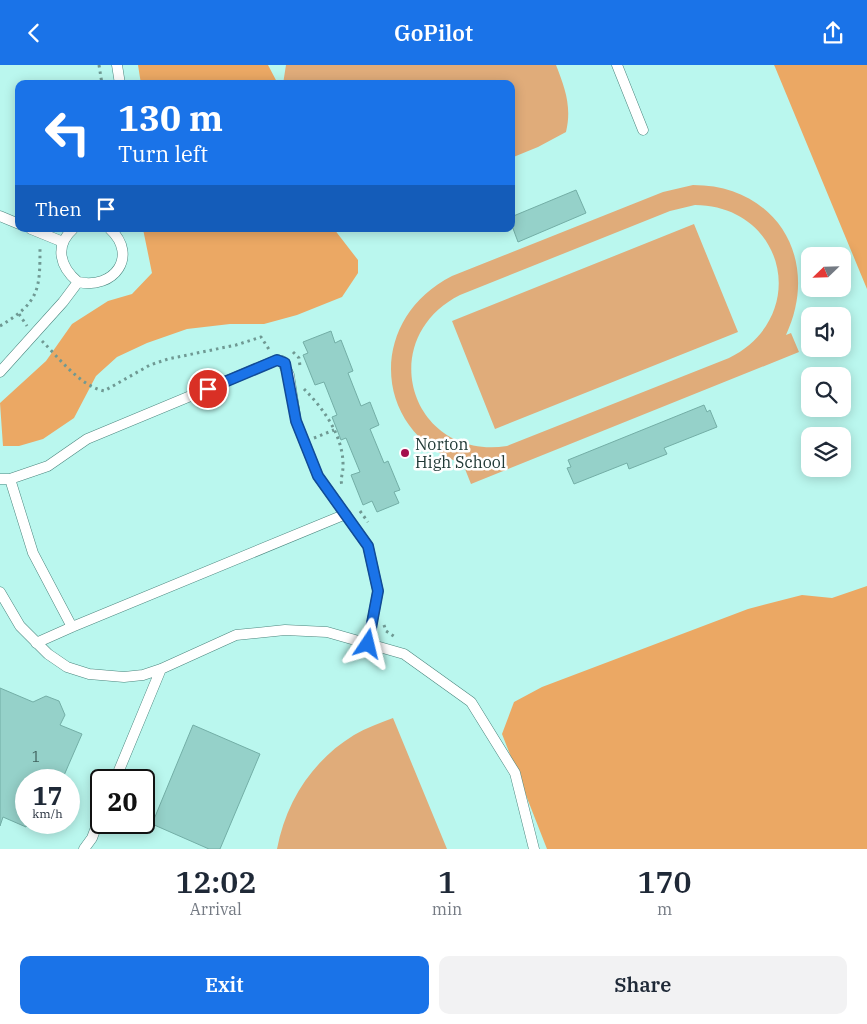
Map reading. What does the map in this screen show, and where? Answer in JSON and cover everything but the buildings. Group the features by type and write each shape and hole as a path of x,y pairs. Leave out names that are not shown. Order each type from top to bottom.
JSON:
{"lane":[{"path":"116,65 119,80"},
{"path":"617,65 643,130"},
{"path":"0,216 15,222"},
{"path":"39,232 63,242"},
{"path":"71,232 63,242 60,256 63,266 78,283 96,284 106,281 120,265 121,245 113,232"},
{"path":"0,372 78,283"},
{"path":"72,627 33,553 5,479 48,466 87,439 277,360 282,361 289,375 296,421 318,476 368,546 378,591 368,644"},
{"path":"36,643 346,514"},
{"path":"0,592 20,626 36,643 67,667 89,674 124,677 161,669 236,635 285,630 327,632 404,654 471,702 515,773 534,849"},
{"path":"120,769 161,669"},
{"path":"84,849 94,834"}],"path":[{"path":"99,65 101,80"},
{"path":"0,326 19,315 30,303 38,289 40,243 44,234"},
{"path":"19,315 77,376 93,389 104,391 150,365 168,359 236,345 256,337 261,337 269,351 274,351"},
{"path":"288,349 299,358 300,368"},
{"path":"303,387 326,413 334,430 344,466 341,483 344,489"},
{"path":"356,506 366,517 370,526"},
{"path":"384,615 386,631 398,639"}],"shaded area":[{"path":"138,65 268,65 276,80 140,80"},
{"path":"286,65 556,65 565,90 568,106 568,123 566,132 515,156 515,80 284,80"},
{"path":"774,65 867,65 867,289 851,247"},
{"path":"693,185 723,188 748,198 769,213 784,232 794,255 798,280 795,307 786,335 791,333 799,352 471,484 463,464 433,448 411,427 397,402 391,374 394,346 405,319 424,295 452,276 663,192","holes":["695,205 726,210 750,224 767,243 777,267 778,292 771,317 755,340 729,358 507,446 474,446 447,435 427,416 415,393 411,366 417,339 433,315 460,295 670,211"]},
{"path":"694,224 738,332 495,429 452,321"},
{"path":"144,232 336,232 358,260 358,273 342,297 297,315 264,324 230,324 187,329 147,343 117,357 96,376 74,418 43,439 19,446 3,446 0,403 46,361 72,324 108,301 132,294 152,273"},
{"path":"867,586 867,849 547,849 502,734 514,702 542,687 748,609 802,595 832,598"},
{"path":"393,718 447,849 277,849 287,814 314,769 339,745 354,735"}],"place":[{"name":"Norton High School","path":"405,453"}],"route":[{"path":"208,389 277,360 285,363 289,375 296,421 318,476 368,546 378,591 368,644"}]}
